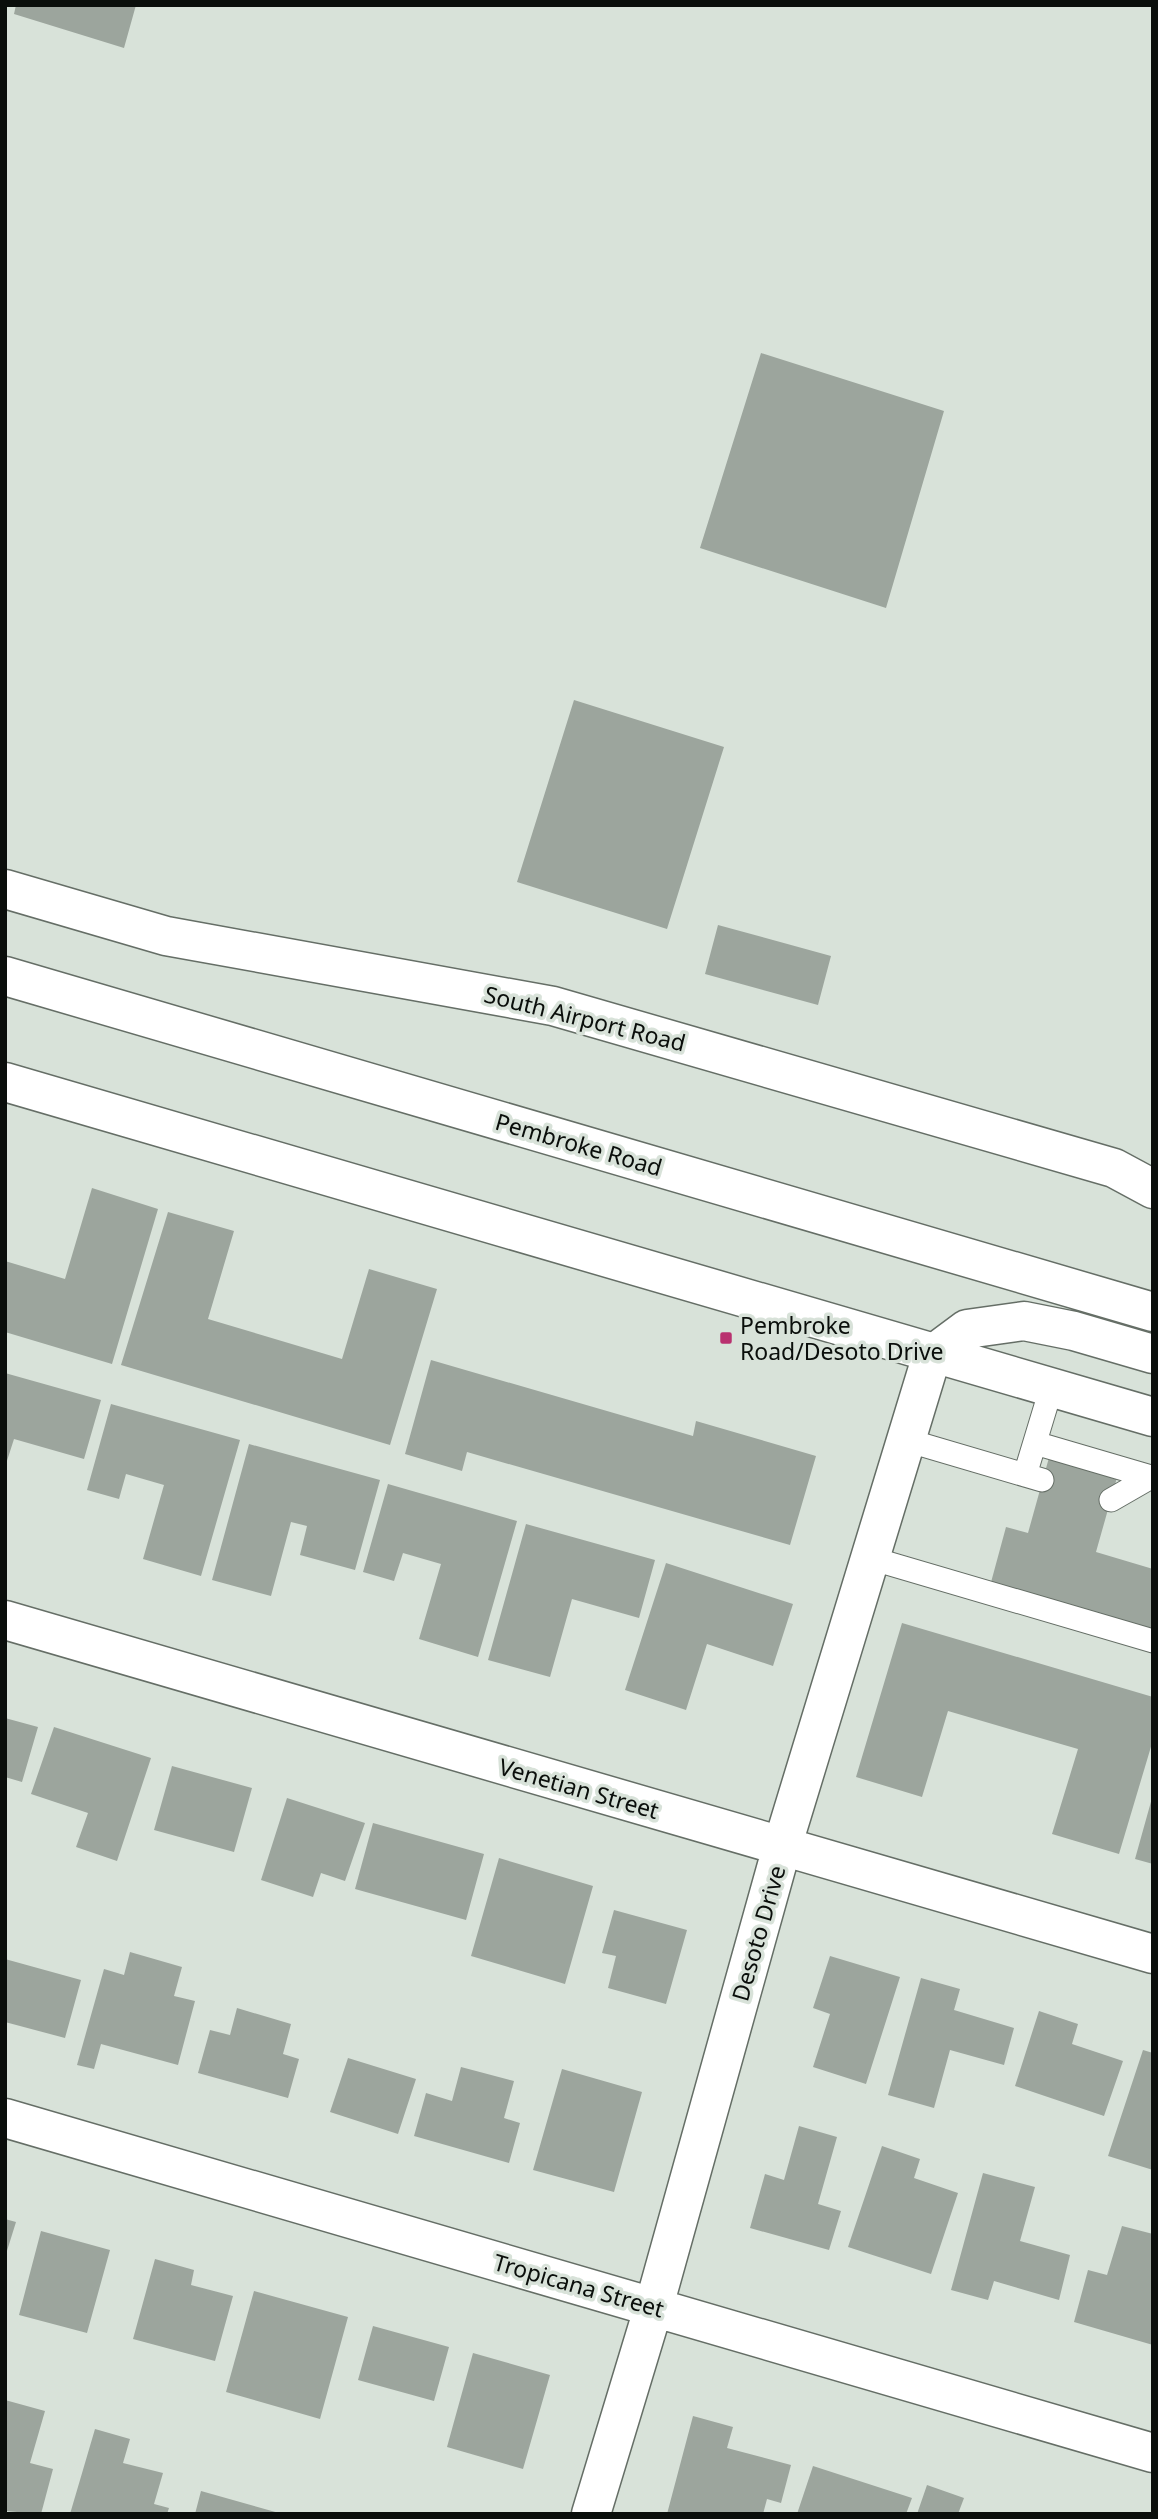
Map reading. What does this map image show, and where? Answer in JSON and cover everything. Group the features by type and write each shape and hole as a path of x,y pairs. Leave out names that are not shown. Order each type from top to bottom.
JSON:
{"street":[{"name":"South Airport Road","path":"5,889 166,936 259,955 467,989 628,1025 1114,1168 1153,1189"},
{"name":"Pembroke Road","path":"5,976 1153,1312"},
{"path":"5,1082 1153,1417"},
{"path":"932,1354 967,1329 1024,1321 1074,1331 1153,1354"},
{"name":"Desoto Drive","path":"591,2514 654,2306 782,1847 932,1354"},
{"name":"Venetian Street","path":"5,1620 1153,1954"},
{"name":"Tropicana Street","path":"5,2118 1153,2453"}],"lane":[{"path":"906,1440 1034,1478 1035,1443 1051,1389"},
{"path":"1035,1443 1152,1475"},
{"path":"1111,1500 1152,1475"},
{"path":"870,1558 1153,1641"}],"building":[{"path":"16,5 136,5 124,48 14,14"},
{"path":"761,353 944,411 886,608 700,548"},
{"path":"574,700 724,747 667,929 517,882"},
{"path":"718,925 831,956 818,1005 705,974"},
{"path":"92,1188 158,1209 112,1364 5,1332 5,1261 65,1279"},
{"path":"168,1212 234,1231 208,1319 342,1359 369,1269 437,1289 390,1445 121,1365"},
{"path":"431,1360 693,1436 696,1421 816,1456 790,1545 467,1452 462,1471 405,1454"},
{"path":"5,1373 101,1400 84,1459 14,1439 5,1467"},
{"path":"111,1404 240,1440 201,1576 143,1559 164,1485 126,1474 119,1499 87,1490"},
{"path":"249,1444 380,1480 355,1570 300,1555 307,1526 291,1522 271,1596 212,1580"},
{"path":"1050,1454 1118,1474 1096,1552 1153,1569 1153,1635 990,1586 1006,1527 1028,1533"},
{"path":"388,1484 517,1521 478,1657 419,1639 441,1564 403,1553 394,1581 363,1572"},
{"path":"526,1524 655,1560 639,1618 572,1599 550,1677 488,1660"},
{"path":"666,1563 793,1604 773,1666 707,1644 686,1710 625,1690"},
{"path":"902,1623 1153,1697 1153,1740 1119,1854 1052,1834 1078,1749 948,1711 922,1797 856,1777"},
{"path":"5,1718 38,1727 22,1782 5,1777"},
{"path":"54,1727 151,1758 117,1861 76,1847 88,1813 31,1794"},
{"path":"172,1766 252,1788 234,1852 154,1830"},
{"path":"287,1798 365,1823 345,1881 321,1873 313,1897 261,1880"},
{"path":"1153,1798 1153,1864 1135,1859"},
{"path":"373,1823 484,1854 466,1920 355,1889"},
{"path":"499,1858 593,1886 565,1984 471,1956"},
{"path":"614,1910 687,1930 666,2004 608,1988 616,1956 602,1953"},
{"path":"130,1952 182,1967 174,1996 195,2001 178,2065 101,2044 94,2069 77,2065 104,1969 124,1975"},
{"path":"830,1956 900,1977 866,2084 813,2067 830,2014 813,2008"},
{"path":"5,1959 81,1980 65,2038 5,2022"},
{"path":"921,1978 960,1989 954,2010 1014,2028 1004,2065 950,2050 934,2108 888,2095"},
{"path":"237,2008 291,2024 283,2054 299,2059 288,2098 198,2073 210,2030 230,2035"},
{"path":"1039,2011 1078,2024 1072,2044 1123,2061 1104,2116 1015,2086"},
{"path":"1143,2050 1153,2053 1153,2170 1108,2156"},
{"path":"348,2058 416,2079 398,2134 330,2112"},
{"path":"461,2067 514,2081 504,2118 520,2123 509,2163 414,2136 426,2093 452,2101"},
{"path":"562,2069 642,2092 614,2192 533,2170"},
{"path":"799,2126 837,2137 818,2204 841,2211 829,2250 750,2228 765,2174 784,2180"},
{"path":"882,2146 920,2159 914,2178 958,2193 931,2274 848,2247"},
{"path":"983,2173 1035,2187 1020,2241 1070,2255 1059,2300 994,2281 988,2300 951,2290"},
{"path":"5,2219 16,2222 6,2254 5,2254"},
{"path":"1122,2226 1153,2234 1153,2345 1074,2322 1088,2270 1107,2275"},
{"path":"41,2231 110,2250 87,2333 19,2315"},
{"path":"155,2259 194,2270 191,2285 233,2296 215,2361 133,2339"},
{"path":"254,2291 348,2317 320,2419 226,2392"},
{"path":"373,2326 449,2347 434,2401 358,2380"},
{"path":"473,2353 550,2375 523,2469 447,2447"},
{"path":"5,2400 45,2411 30,2463 53,2469 41,2514 5,2511"},
{"path":"693,2416 733,2427 727,2448 791,2465 781,2503 767,2499 763,2514 667,2514"},
{"path":"95,2429 130,2439 123,2463 163,2473 154,2504 169,2508 167,2514 70,2514"},
{"path":"813,2466 912,2498 906,2514 797,2514"},
{"path":"927,2485 964,2498 958,2514 917,2514"},
{"path":"201,2491 279,2513 279,2514 195,2514"}],"place":[{"name":"Pembroke Road/Desoto Drive","path":"726,1338"}]}
